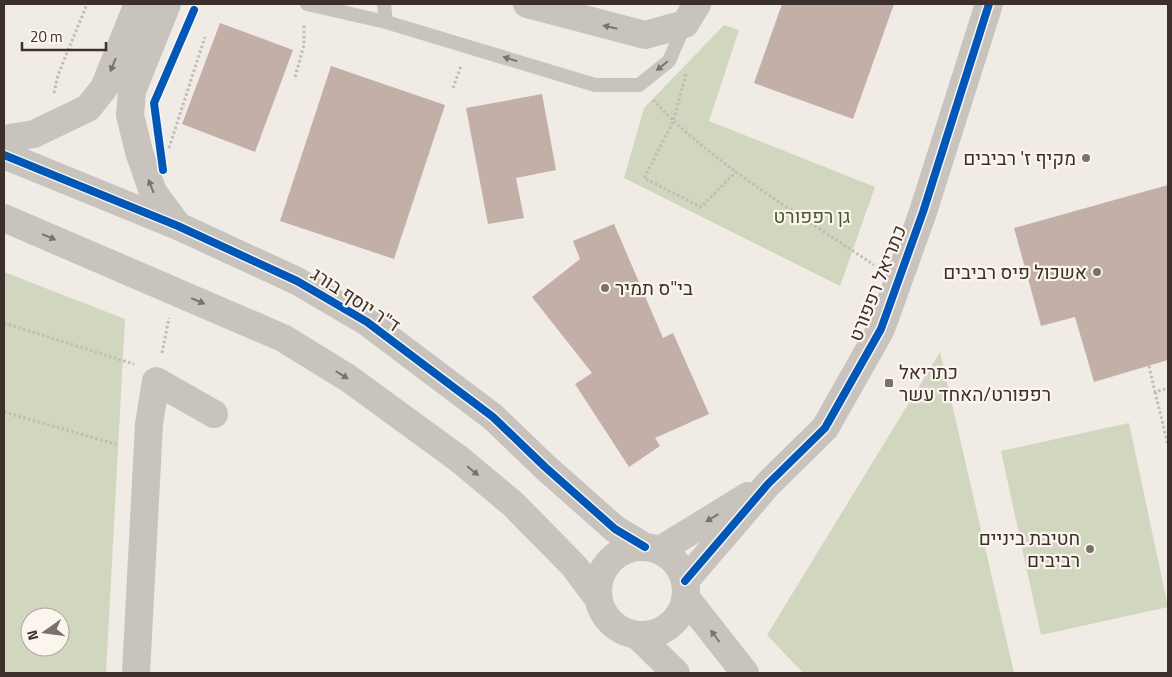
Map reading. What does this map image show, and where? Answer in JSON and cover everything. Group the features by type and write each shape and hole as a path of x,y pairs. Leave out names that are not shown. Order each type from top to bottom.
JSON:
{"street":[{"path":"4,139 34,134 88,108 104,88 138,4"},
{"path":"167,4 132,91 130,115 139,152 153,192 178,226"},
{"path":"527,4 645,35 691,14"},
{"name":"כתריאל רפפורט","path":"686,589 768,484 825,428 881,328 896,281 923,212 989,4"},
{"name":"ד\"ר יוסף בורג","path":"4,155 178,226 297,280 367,322 494,417 545,467 615,529 652,549"},
{"path":"4,218 283,338 348,378 459,459 513,504 574,566 598,598 603,612 611,623 623,631 637,635 650,635 663,630 674,622 682,611 686,589"},
{"path":"136,673 148,424 157,376 214,414"},
{"name":"כתריאל רפפורט","path":"652,549 768,484"},
{"path":"598,598 598,585 602,572 609,561 620,553 632,548 652,549 671,558 680,568 686,589 745,673"},
{"path":"637,635 676,673"}],"lane":[{"path":"306,4 386,22 595,85 639,85 669,61 691,14"},
{"path":"384,4 386,22"}],"path":[{"path":"47,128 58,75 87,4"},
{"path":"295,77 304,45 304,20"},
{"path":"168,151 204,37"},
{"path":"688,69 673,122 644,178 701,207 737,171"},
{"path":"639,85 673,122 737,171 896,281"},
{"path":"4,323 157,376 175,291"},
{"path":"1149,366 1168,445"},
{"path":"1155,392 1168,388"},
{"path":"4,412 147,452"}],"green space":[{"name":"גן רפפורט","path":"724,25 739,30 709,121 875,187 840,286 624,178 644,108"},
{"path":"4,272 125,319 106,673 4,673"},
{"path":"940,352 1014,673 803,673 767,635"},
{"name":"חטיבת ביניים רביבים","path":"1129,423 1168,607 1041,635 1001,451"}],"building":[{"path":"782,4 894,4 853,119 754,83"},
{"path":"220,23 293,50 255,152 182,124"},
{"path":"331,66 445,105 394,259 280,221"},
{"path":"542,94 556,170 516,178 524,218 488,224 466,108"},
{"name":"אשכול פיס רביבים","path":"1168,185 1168,360 1094,382 1075,317 1041,326 1014,228"},
{"path":"614,224 663,338 673,333 709,414 655,438 660,446 629,467 575,384 592,373 532,297 580,259 573,241"}],"cycle path":[{"path":"685,581 768,484 825,428 881,329 923,212 989,4"},
{"path":"163,170 154,103 194,10"},
{"path":"4,155 178,226 297,281 367,322 493,417 545,467 615,529 645,547"}],"place":[{"name":"מקיף ז' רביבים","path":"1086,158"},
{"name":"אשכול פיס רביבים","path":"1097,272"},
{"name":"בי\"ס תמיר","path":"605,288"},
{"name":"כתריאל רפפורט/האחד עשר","path":"889,383"},
{"name":"חטיבת ביניים רביבים","path":"1090,549"}]}
